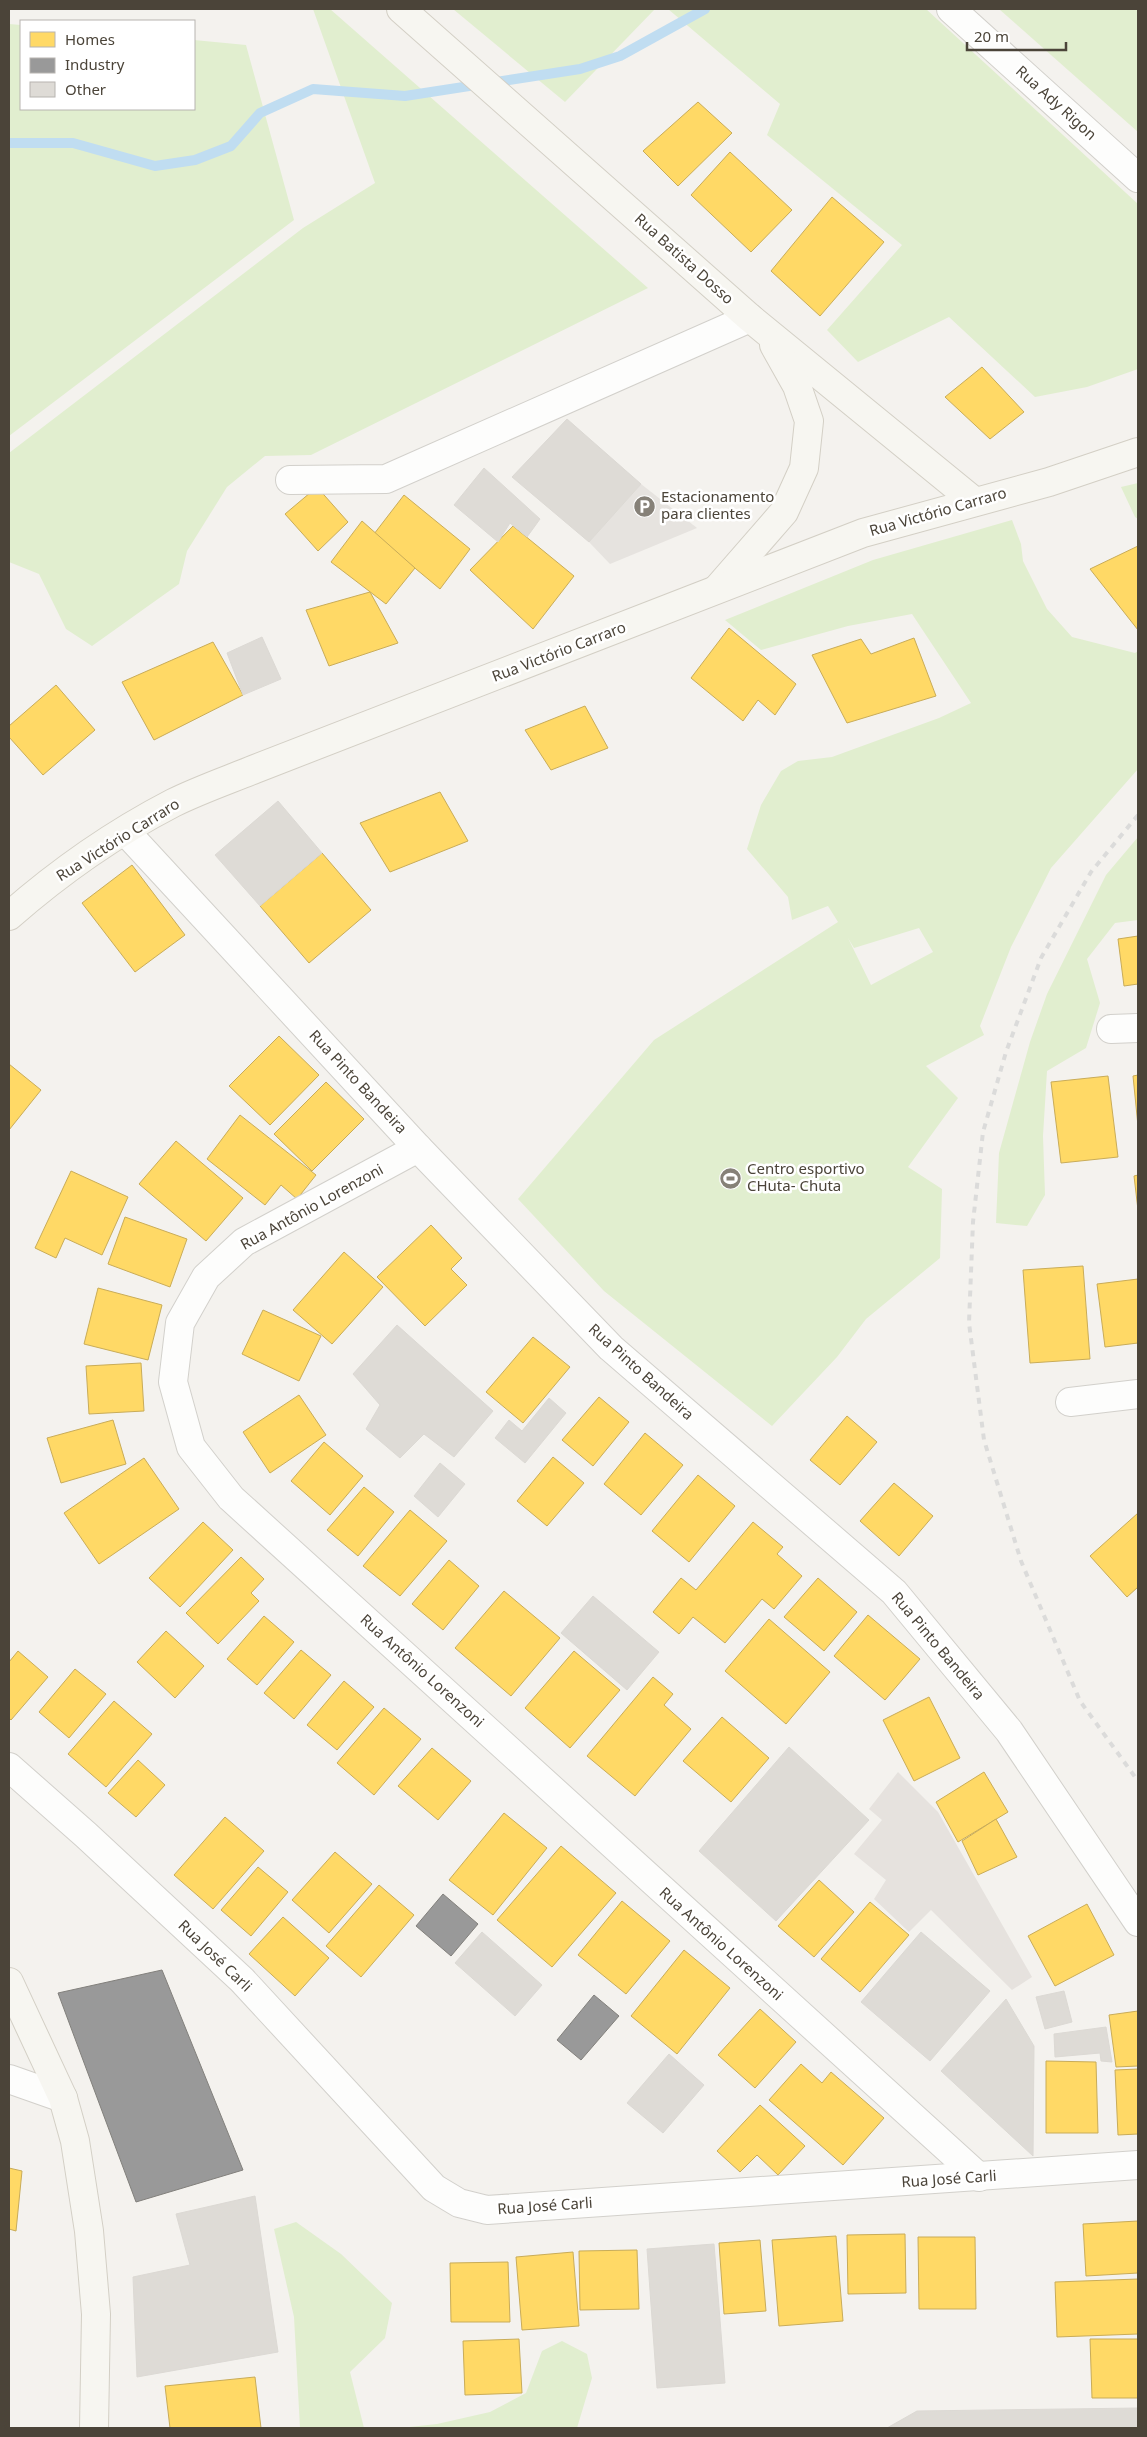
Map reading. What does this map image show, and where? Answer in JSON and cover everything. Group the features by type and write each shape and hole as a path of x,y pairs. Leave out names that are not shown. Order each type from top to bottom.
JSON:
{"main road":[{"name":"Rua Batista Dosso","path":"401,9 758,324 974,501"},
{"path":"714,592 784,512 804,468 809,421 797,386 758,324"},
{"name":"Rua Victório Carraro","path":"9,916 72,865 173,803 255,769 863,533 974,501 1049,482 1138,452"},
{"path":"9,1982 62,2098 75,2141 89,2231 96,2314 94,2428"}],"street":[{"name":"Rua Ady Rigon","path":"951,9 1138,178"},
{"path":"290,480 386,479 758,324"},
{"name":"Rua Pinto Bandeira","path":"126,832 418,1148 611,1348 894,1592 1009,1731 1138,1922"},
{"path":"1111,1029 1138,1028"},
{"name":"Rua Antônio Lorenzoni","path":"418,1148 244,1242 206,1277 180,1323 173,1382 191,1447 231,1498 978,2177"},
{"path":"1070,1402 1138,1394"},
{"name":"Rua José Carli","path":"9,1767 86,1835 242,1980 434,2188 459,2203 487,2210 1138,2165"},
{"path":"9,2079 62,2098"}],"shaded area":[{"name":"Estacionamento para clientes","path":"641,484 697,528 610,564 589,542"},
{"path":"898,1772 938,1812 1032,1977 1012,1990 931,1910 909,1932 874,1899 886,1880 854,1854 882,1820 869,1809"}],"green space":[{"path":"313,9 330,9 648,288 311,455 265,456 227,487 187,551 179,584 92,646 66,629 39,574 9,562 9,453 303,228 375,183"},
{"path":"453,9 655,9 565,102"},
{"path":"668,9 926,9 1138,204 1138,369 1087,387 1035,397 949,317 858,362 827,330 902,245 767,135 780,104"},
{"path":"999,9 1138,9 1138,132"},
{"path":"9,24 20,25 20,110 195,110 195,40 246,45 294,220 9,436"},
{"path":"1138,483 1138,519 1135,517 1121,487"},
{"path":"1012,520 1021,544 1023,561 1047,609 1072,637 1135,653 1138,651 1138,769 1051,868 1011,947 980,1026 984,1035 926,1066 958,1098 908,1167 942,1189 940,1258 866,1319 837,1357 772,1426 604,1291 518,1199 654,1040 838,922 828,906 792,920 788,897 747,849 761,805 781,771 798,761 832,757 939,718 971,703 912,614 848,626 761,650 725,620 873,560","holes":["919,928 933,952 871,985 848,938 854,948"]},
{"path":"1138,837 1138,920 1115,923 1087,959 1100,1003 1086,1048 1047,1071 1043,1136 1045,1195 1027,1226 996,1223 999,1153 1030,1042 1047,994 1106,875"},
{"path":"296,2222 341,2254 392,2303 385,2338 350,2372 364,2428 300,2428 294,2317 274,2229"},
{"path":"562,2341 587,2354 592,2378 577,2428 400,2428 437,2424 490,2412 526,2393 542,2351"}],"building: Homes":[{"path":"698,102 732,133 678,186 643,151"},
{"path":"730,152 792,210 751,252 691,195"},
{"path":"832,197 884,242 820,316 771,271"},
{"path":"982,367 1024,412 990,439 945,397"},
{"path":"317,487 348,522 318,551 285,514"},
{"path":"404,495 470,549 440,589 374,534"},
{"path":"362,521 415,568 386,604 331,562"},
{"path":"513,526 574,576 533,629 470,570"},
{"path":"1138,546 1138,630 1090,569"},
{"path":"370,592 398,643 329,666 306,610"},
{"path":"729,628 796,684 775,715 758,700 743,721 691,678"},
{"path":"914,638 936,696 847,723 812,655 861,639 871,654"},
{"path":"213,642 243,695 154,740 122,682"},
{"path":"56,685 95,730 43,775 9,737 9,726"},
{"path":"585,706 608,748 551,770 525,730"},
{"path":"440,792 468,841 390,872 360,823"},
{"path":"322,853 371,910 309,963 260,906"},
{"path":"132,865 185,935 135,972 82,903"},
{"path":"1138,936 1138,984 1124,986 1118,939"},
{"path":"279,1036 319,1075 270,1125 229,1086"},
{"path":"9,1064 41,1090 9,1130"},
{"path":"1138,1075 1138,1126 1133,1076"},
{"path":"1108,1076 1118,1157 1061,1163 1051,1082"},
{"path":"326,1082 364,1119 312,1171 274,1134"},
{"path":"240,1115 316,1175 297,1199 281,1185 265,1205 207,1159"},
{"path":"176,1141 243,1198 206,1241 139,1184"},
{"path":"71,1171 128,1197 102,1255 65,1238 56,1258 35,1248"},
{"path":"1138,1175 1138,1210 1134,1176"},
{"path":"125,1217 187,1239 170,1287 108,1264"},
{"path":"431,1225 462,1258 451,1269 467,1285 425,1326 377,1277"},
{"path":"344,1252 383,1287 332,1344 293,1310"},
{"path":"1083,1266 1090,1359 1030,1363 1023,1270"},
{"path":"1138,1279 1138,1343 1105,1347 1097,1284"},
{"path":"98,1288 162,1305 148,1360 84,1344"},
{"path":"263,1310 321,1336 299,1381 242,1354"},
{"path":"533,1337 570,1367 523,1423 486,1392"},
{"path":"141,1363 144,1411 89,1414 86,1366"},
{"path":"299,1395 326,1435 270,1473 243,1432"},
{"path":"599,1397 629,1422 593,1466 562,1440"},
{"path":"847,1416 877,1442 840,1485 810,1460"},
{"path":"113,1420 126,1464 61,1483 47,1438"},
{"path":"645,1433 683,1465 641,1515 604,1484"},
{"path":"324,1442 363,1476 330,1515 291,1481"},
{"path":"553,1457 584,1483 547,1526 517,1501"},
{"path":"144,1458 179,1509 99,1564 64,1513"},
{"path":"698,1475 735,1506 689,1562 652,1531"},
{"path":"894,1483 933,1516 899,1556 860,1521"},
{"path":"364,1487 394,1512 358,1556 327,1530"},
{"path":"410,1510 447,1541 400,1596 363,1566"},
{"path":"1138,1513 1138,1587 1127,1597 1090,1556"},
{"path":"203,1522 233,1550 180,1607 149,1578"},
{"path":"753,1522 783,1547 777,1554 802,1576 774,1609 762,1599 725,1643 693,1617 679,1634 653,1612 681,1578 696,1590"},
{"path":"241,1557 264,1579 251,1593 259,1601 218,1644 186,1613"},
{"path":"449,1560 479,1586 443,1630 412,1604"},
{"path":"818,1578 857,1612 824,1651 784,1617"},
{"path":"504,1591 560,1638 511,1696 455,1648"},
{"path":"868,1615 920,1659 885,1700 834,1656"},
{"path":"264,1616 294,1642 257,1685 227,1659"},
{"path":"769,1619 830,1672 786,1724 725,1671"},
{"path":"166,1631 204,1666 175,1698 137,1662"},
{"path":"301,1650 331,1675 294,1719 264,1693"},
{"path":"18,1651 48,1677 11,1720 9,1718 9,1662"},
{"path":"574,1651 620,1690 570,1748 525,1708"},
{"path":"75,1669 106,1694 69,1738 39,1712"},
{"path":"653,1677 673,1694 664,1705 691,1729 635,1796 587,1756"},
{"path":"344,1681 374,1707 337,1750 307,1725"},
{"path":"929,1697 960,1758 914,1781 883,1720"},
{"path":"114,1701 152,1734 106,1787 68,1754"},
{"path":"384,1708 421,1739 374,1795 337,1763"},
{"path":"722,1717 769,1758 731,1802 683,1761"},
{"path":"432,1748 471,1781 438,1820 398,1786"},
{"path":"138,1760 165,1785 136,1817 108,1793"},
{"path":"984,1772 1008,1812 958,1842 936,1802"},
{"path":"504,1813 547,1848 493,1915 449,1880"},
{"path":"225,1817 264,1851 213,1909 174,1875"},
{"path":"996,1819 1017,1857 978,1875 962,1841"},
{"path":"561,1846 616,1893 552,1967 497,1920"},
{"path":"335,1852 372,1884 329,1933 292,1900"},
{"path":"258,1867 288,1892 251,1936 221,1910"},
{"path":"819,1880 854,1912 814,1957 778,1926"},
{"path":"379,1885 414,1915 361,1977 326,1946"},
{"path":"622,1901 670,1941 626,1994 578,1955"},
{"path":"870,1902 909,1935 860,1992 821,1959"},
{"path":"1087,1904 1114,1955 1055,1986 1028,1936"},
{"path":"283,1917 329,1958 295,1996 249,1954"},
{"path":"684,1950 730,1988 677,2054 631,2016"},
{"path":"760,2009 796,2042 755,2088 718,2055"},
{"path":"1138,2011 1138,2066 1116,2067 1109,2015"},
{"path":"1046,2061 1096,2062 1098,2133 1046,2133"},
{"path":"801,2064 822,2083 831,2072 884,2118 843,2165 769,2100"},
{"path":"1138,2069 1138,2134 1118,2135 1115,2070"},
{"path":"760,2105 805,2146 778,2175 757,2155 740,2172 717,2151"},
{"path":"9,2168 22,2171 16,2231 9,2229"},
{"path":"1138,2221 1138,2273 1086,2276 1083,2224"},
{"path":"905,2234 906,2293 848,2294 847,2235"},
{"path":"836,2236 843,2321 779,2326 772,2240"},
{"path":"918,2237 975,2237 976,2309 919,2309"},
{"path":"760,2240 766,2311 724,2314 719,2243"},
{"path":"637,2250 639,2309 580,2310 579,2251"},
{"path":"573,2252 579,2326 522,2330 516,2257"},
{"path":"508,2262 510,2322 451,2322 450,2263"},
{"path":"1138,2279 1138,2334 1057,2337 1055,2282"},
{"path":"519,2339 522,2393 465,2395 463,2341"},
{"path":"1090,2339 1138,2339 1138,2398 1092,2398"},
{"path":"255,2377 261,2428 170,2428 165,2386"}],"building: Industry":[{"path":"443,1894 478,1924 451,1956 416,1926"},
{"path":"162,1970 243,2170 136,2202 58,1993"},
{"path":"594,1995 619,2016 581,2060 557,2040"}],"building: Other":[{"path":"567,419 641,484 589,542 512,477"},
{"path":"484,468 540,519 527,537 510,523 498,542 454,505"},
{"path":"262,637 281,679 243,695 227,653"},
{"path":"278,801 322,853 260,906 215,855"},
{"path":"397,1325 493,1411 454,1457 424,1434 400,1458 366,1429 380,1405 353,1374"},
{"path":"549,1398 566,1413 525,1463 495,1438 509,1420 522,1431"},
{"path":"440,1463 465,1484 438,1517 414,1496"},
{"path":"593,1596 659,1652 627,1690 561,1633"},
{"path":"789,1747 869,1820 776,1921 699,1851"},
{"path":"482,1932 542,1985 515,2016 455,1963"},
{"path":"921,1932 990,1991 930,2061 861,2002"},
{"path":"1064,1991 1072,2022 1045,2029 1036,1997"},
{"path":"1006,1999 1034,2046 1033,2156 941,2071"},
{"path":"1106,2027 1112,2062 1101,2061 1100,2053 1055,2057 1054,2034"},
{"path":"669,2054 704,2085 663,2133 627,2103"},
{"path":"255,2196 278,2352 137,2377 133,2277 190,2265 176,2214"},
{"path":"714,2244 725,2383 657,2388 647,2249"},
{"path":"1138,2408 1138,2428 887,2428 917,2411"}],"waterway":[{"path":"9,143 73,143 155,166 195,160 231,146 260,113 313,89 405,96 580,69 620,56 705,9"}],"railway":[{"path":"1138,815 1091,872 1041,958 1006,1052 983,1132 973,1222 969,1323 984,1440 1021,1561 1080,1701 1138,1781"}],"place":[{"name":"Estacionamento para clientes","path":"645,506"},
{"name":"Centro esportivo CHuta- Chuta","path":"731,1178"}]}
